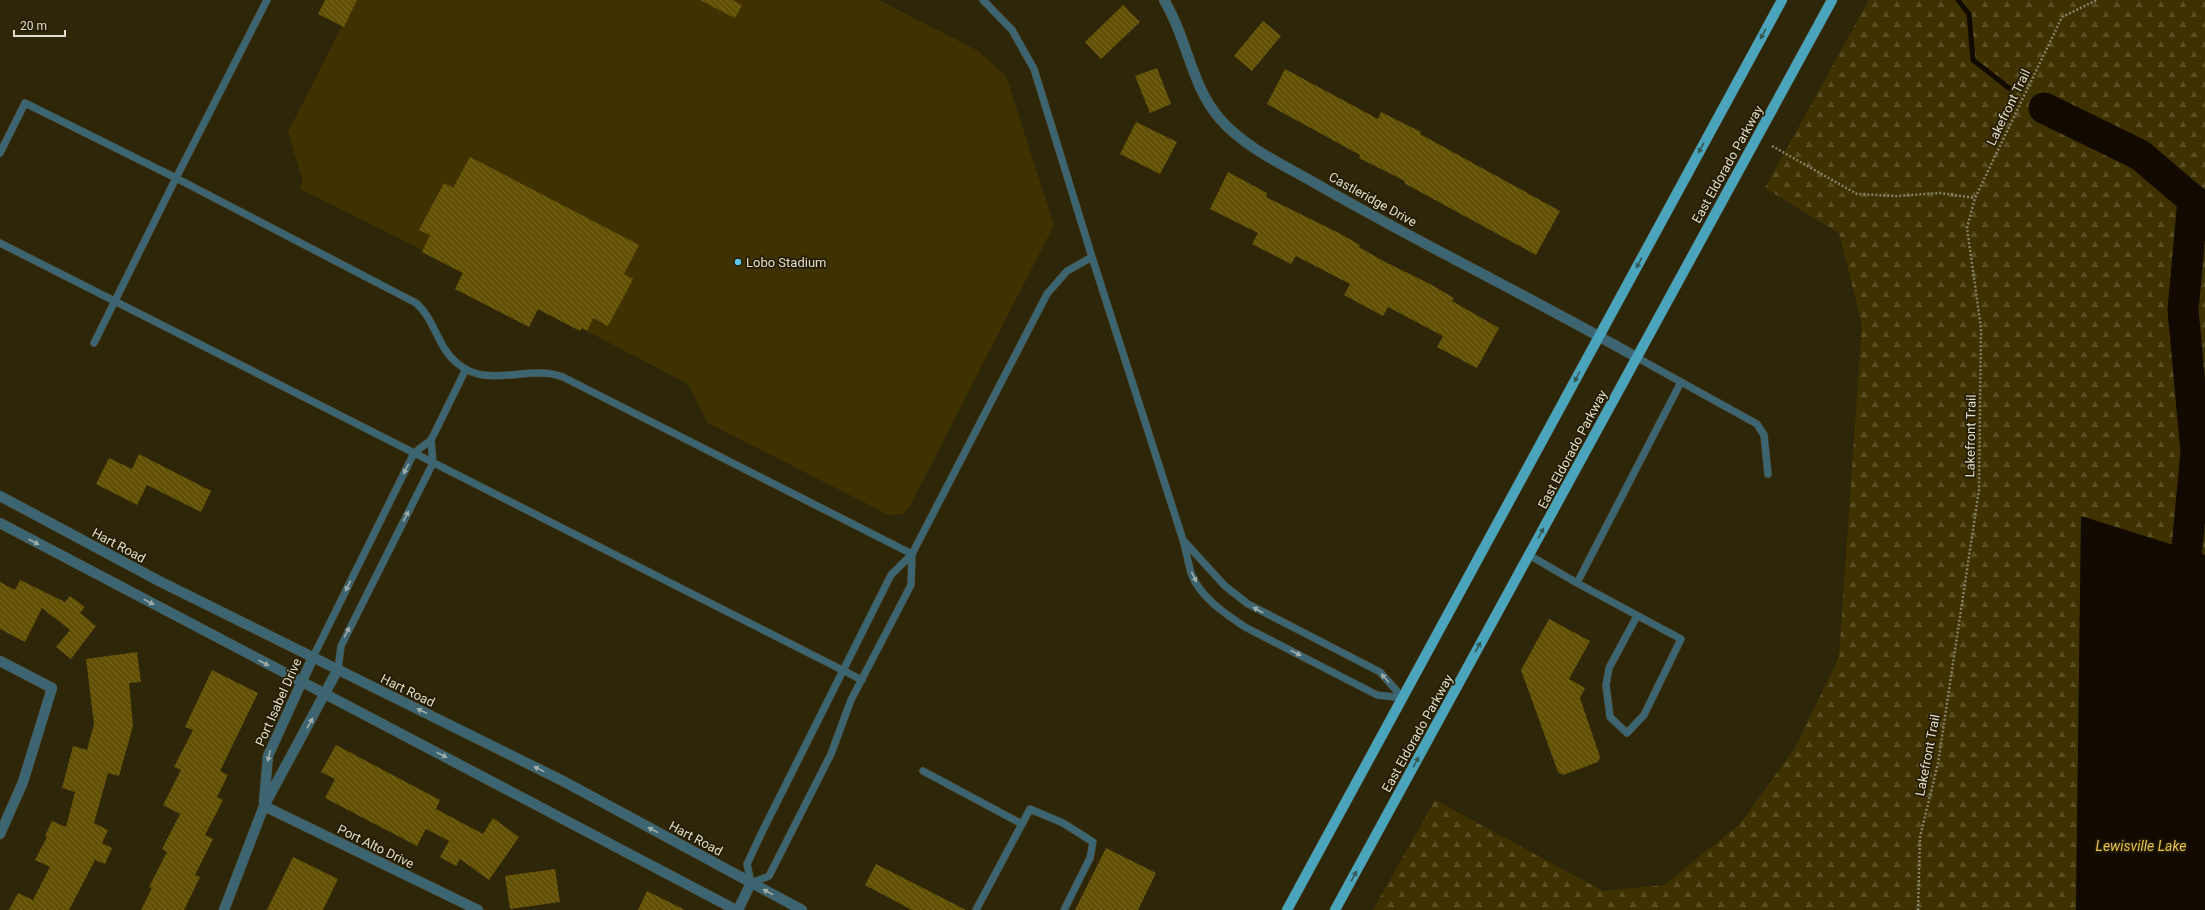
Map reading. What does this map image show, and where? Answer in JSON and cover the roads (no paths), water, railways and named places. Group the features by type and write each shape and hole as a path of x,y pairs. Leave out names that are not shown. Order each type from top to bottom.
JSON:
{"main road":[{"path":"1287,910 1782,0"},
{"name":"East Eldorado Parkway","path":"1335,910 1832,0"}],"street":[{"name":"Castleridge Drive","path":"1164,0 1174,17 1204,96 1219,118 1240,139 1354,204 1636,357"},
{"name":"Hart Road","path":"0,496 159,581 563,782 802,910"},
{"path":"0,523 300,683 737,910 751,883"},
{"name":"Port Isabel Drive","path":"264,806 268,756 313,657"},
{"path":"0,662 52,688 23,782 0,834"},
{"name":"Port Isabel Drive","path":"224,910 264,806 338,669"},
{"name":"Port Alto Drive","path":"264,806 478,910"}],"lane":[{"path":"94,343 267,0"},
{"path":"983,0 1012,30 1028,55 1034,69 1183,540 1192,573 1199,588 1226,615 1245,627 1377,695 1402,698"},
{"path":"0,153 26,103 176,178 416,303 427,315 444,349 452,359 466,369 493,377 535,372 550,373 563,377 912,554"},
{"path":"0,242 862,680"},
{"path":"912,554 911,585 851,700 831,754 769,876 751,883 747,864 842,670 892,575 912,554 1047,294 1067,271 1092,256"},
{"path":"1636,357 1757,424 1764,435 1768,474"},
{"path":"313,657 414,453 431,440 466,369"},
{"path":"1577,584 1681,382"},
{"path":"338,669 341,646 434,463 431,440"},
{"path":"1183,540 1225,586 1248,604 1380,672 1402,698"},
{"path":"1528,556 1577,584 1681,639 1644,715 1627,733 1610,717 1606,685 1609,668 1637,616"},
{"path":"923,771 1022,824"},
{"path":"976,910 1030,809 1063,823 1093,842 1090,858 1064,910"}],"water":[{"name":"Lewisville Lake","path":"2081,516 2205,555 2205,910 2076,910"}],"waterway":[{"path":"1958,0 1969,14 1973,60 2009,88"},
{"path":"2044,108 2140,155 2193,200 2183,310 2196,452 2183,591"}],"place":[{"name":"Lobo Stadium","path":"738,262"}]}
